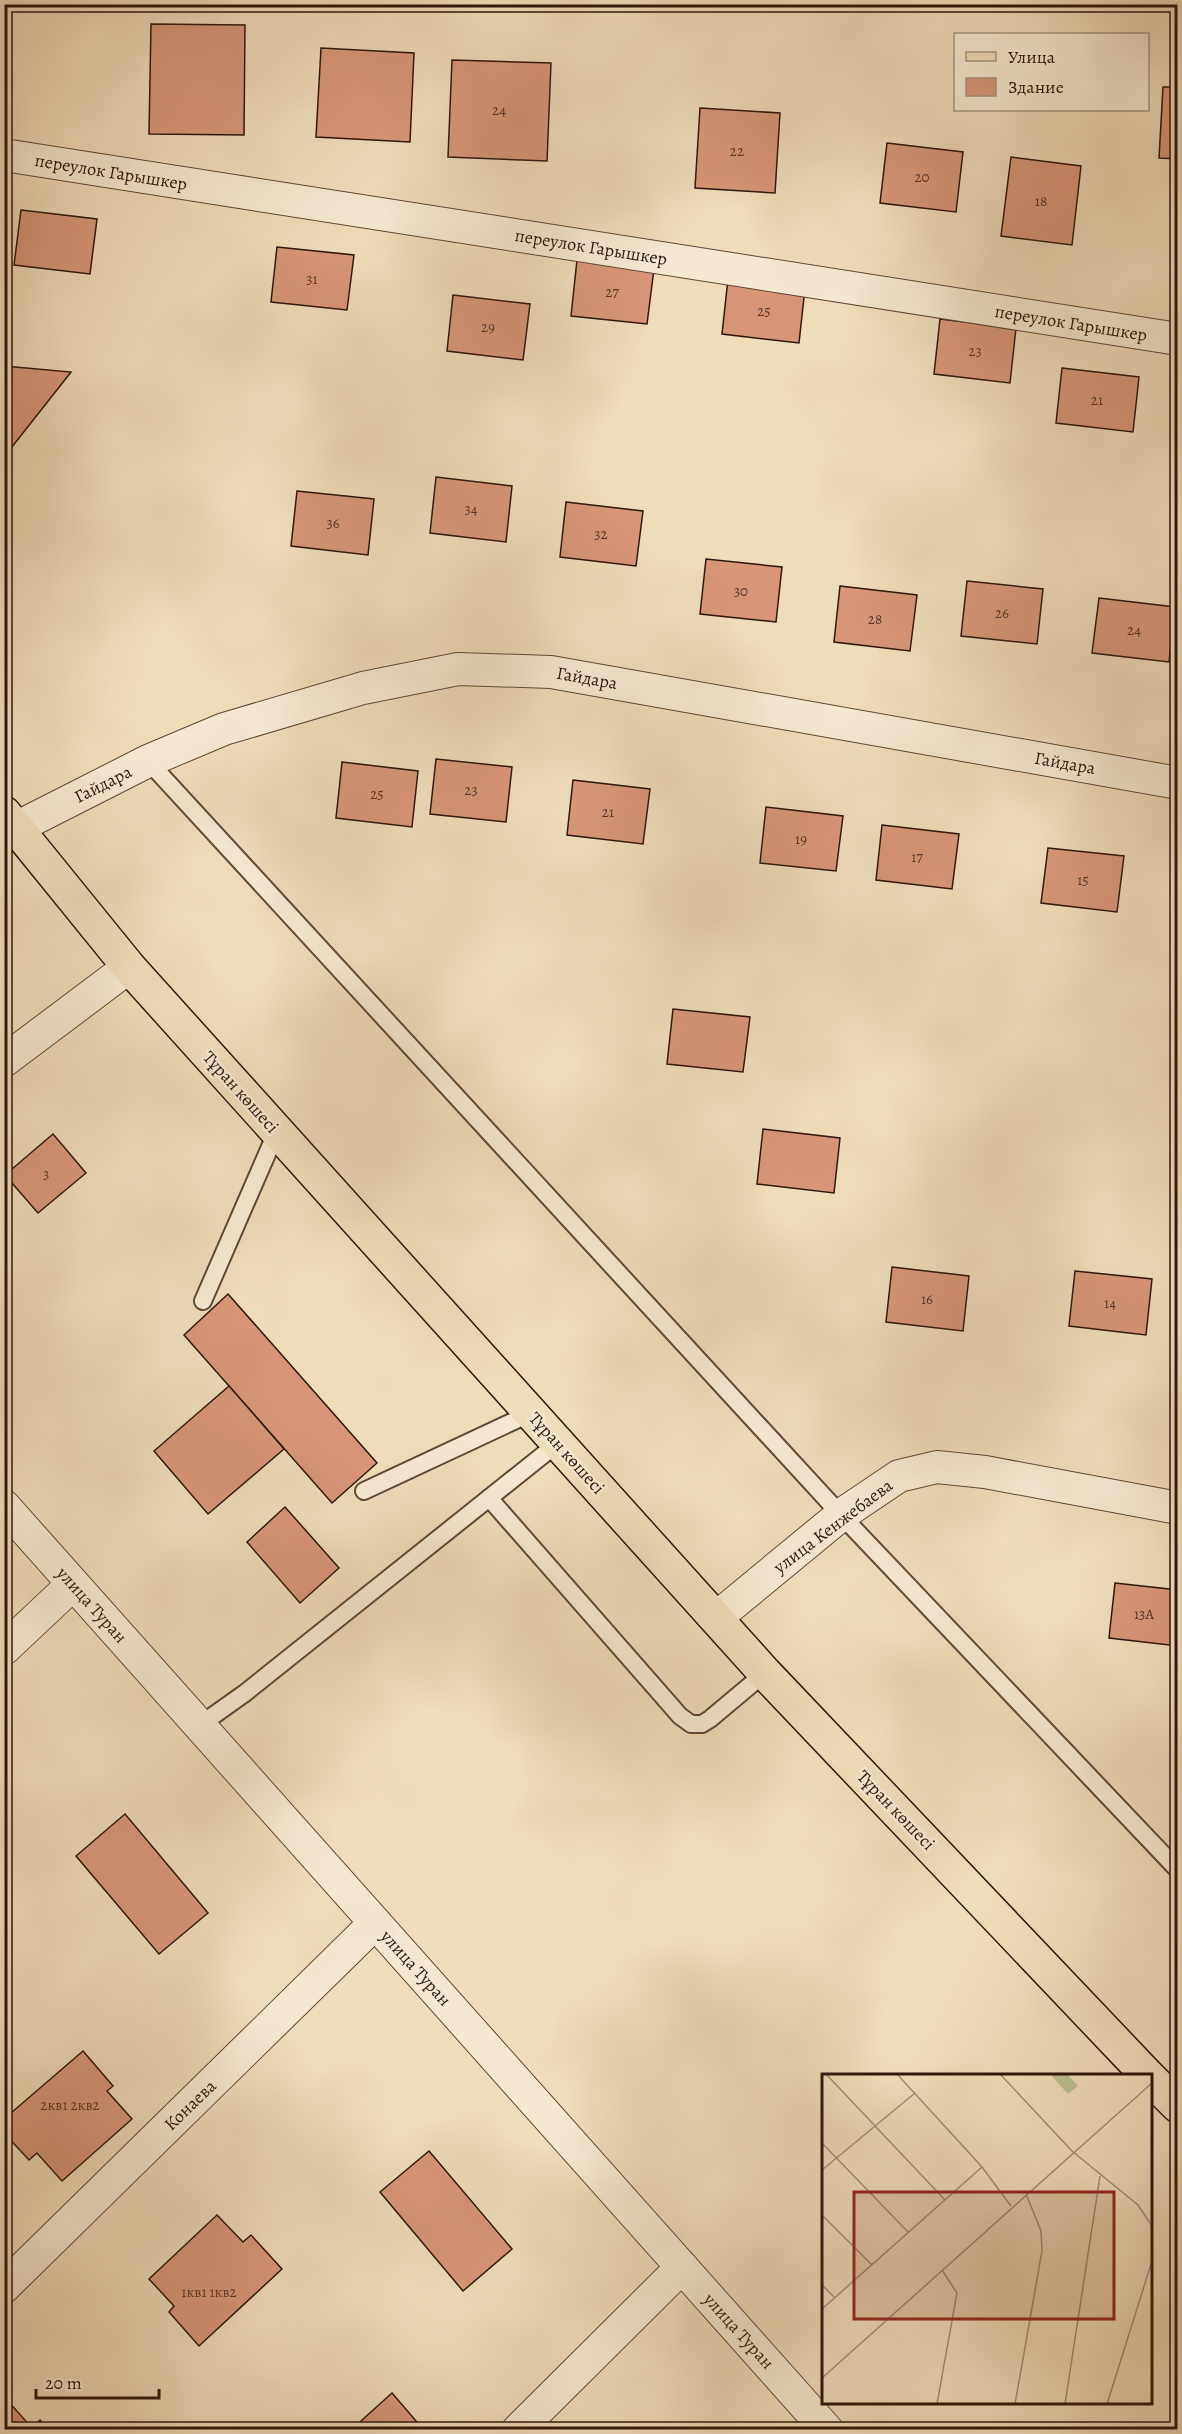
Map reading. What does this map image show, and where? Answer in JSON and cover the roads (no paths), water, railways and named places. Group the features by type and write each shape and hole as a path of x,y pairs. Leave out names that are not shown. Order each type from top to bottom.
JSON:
{"main road":[{"name":"Тұран көшесі","path":"11,820 129,967 765,1673 1146,2074"},
{"name":"Тұран көшесі","path":"1152,2080 1178,2106"}],"street":[{"name":"переулок Гарышкер","path":"4,155 1178,339"},
{"name":"Гайдара","path":"11,820 224,729 342,694 458,669 551,672 1178,783"},
{"path":"4,1061 129,967"},
{"name":"улица Кенжебаева","path":"716,1618 841,1515 899,1476 937,1467 985,1472 1178,1508"},
{"name":"улица Туран","path":"4,1506 827,2430"},
{"path":"4,1649 73,1584"},
{"name":"Конаева","path":"4,2287 375,1923"},
{"path":"518,2430 682,2267"}],"lane":[{"path":"148,762 841,1515 1178,1870"},
{"path":"203,1302 277,1131"},
{"path":"364,1491 531,1413"},
{"path":"200,1725 245,1693 558,1443"},
{"path":"489,1498 680,1716 691,1725 702,1724 710,1719 765,1673"}]}
